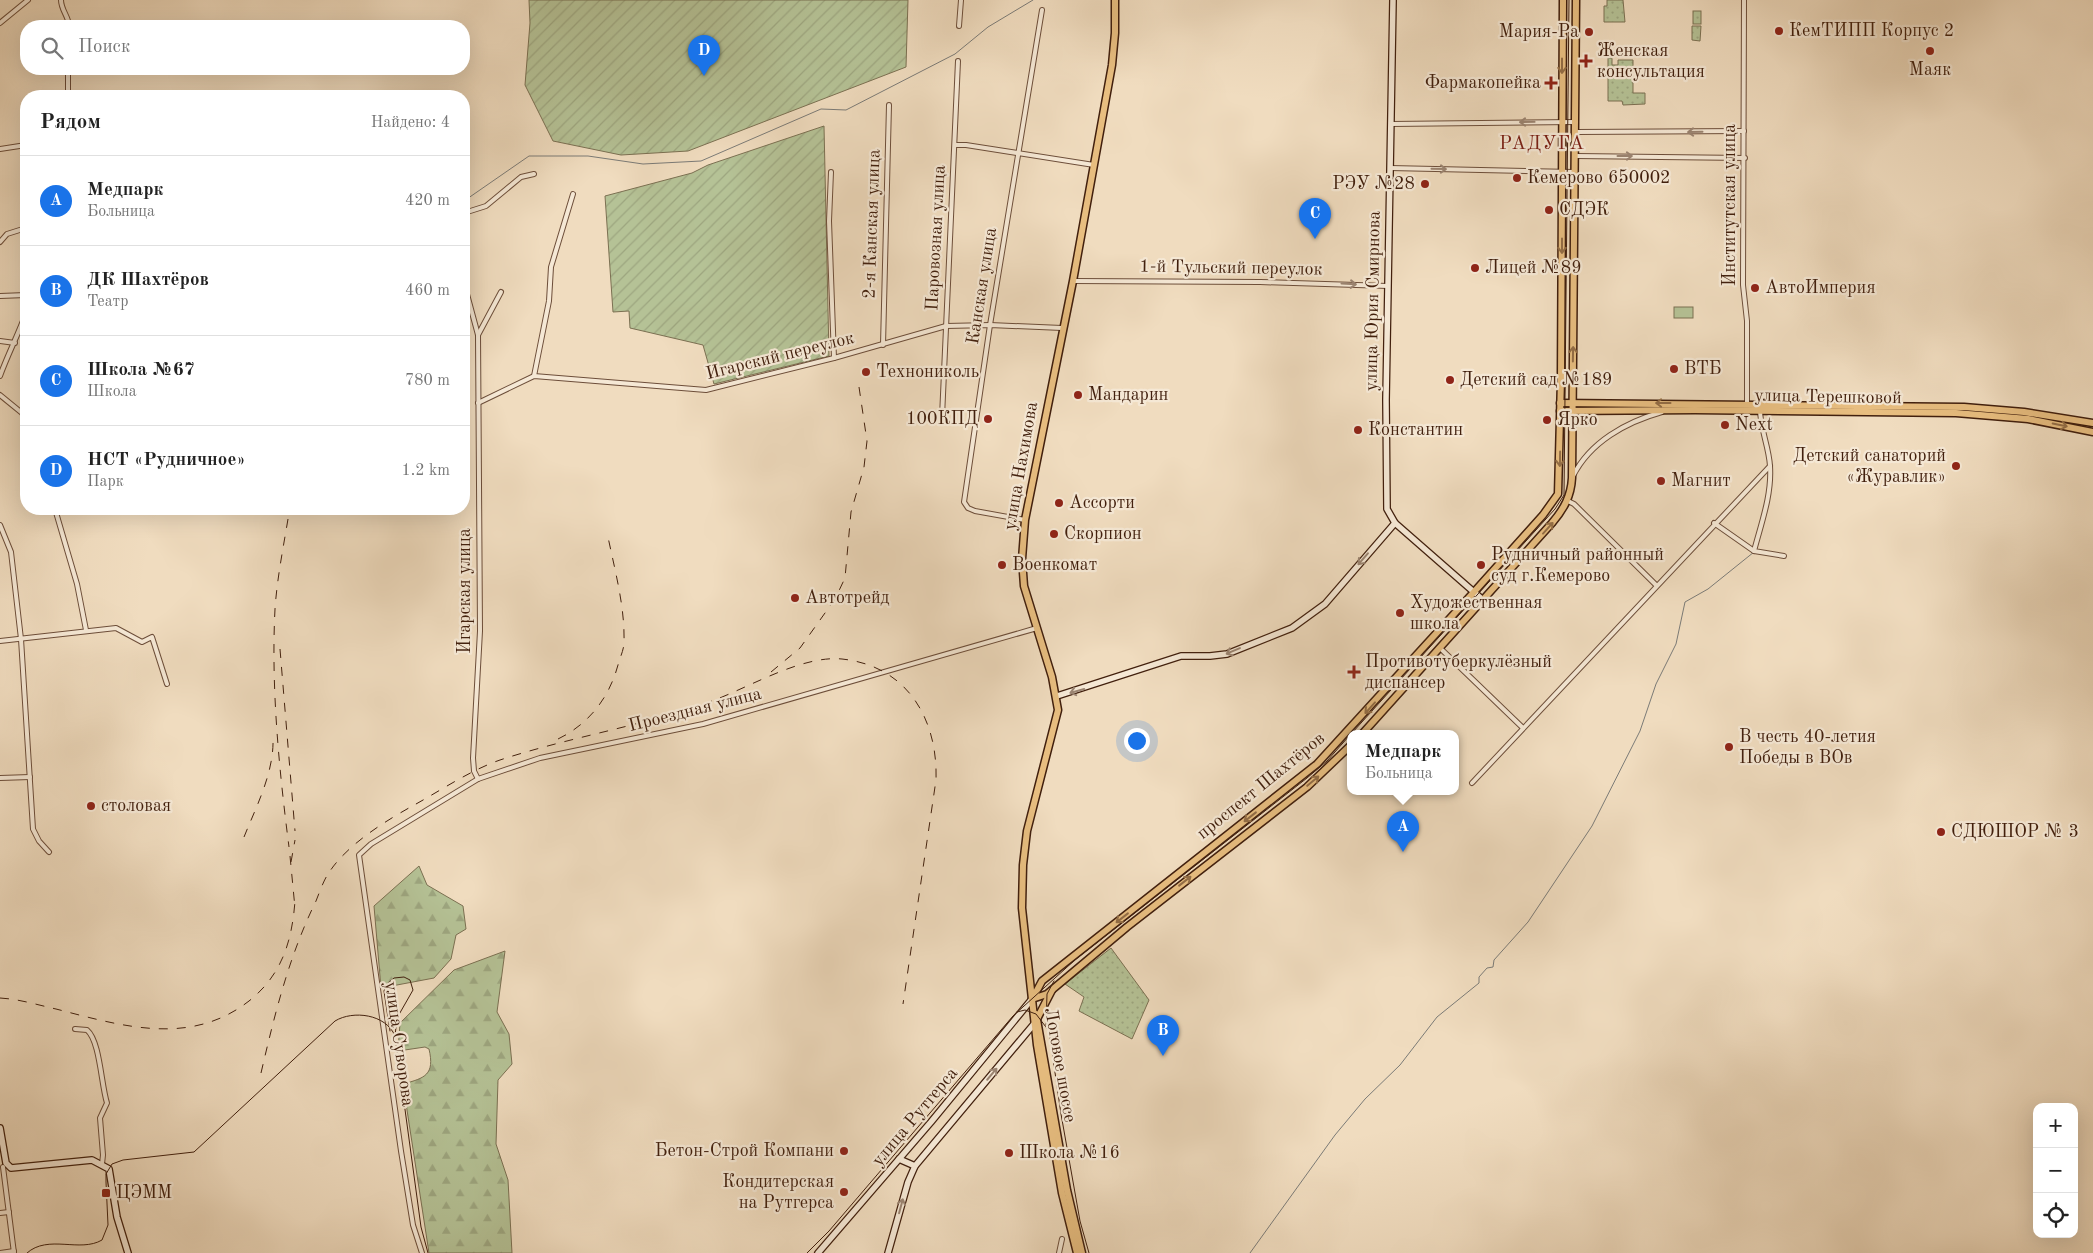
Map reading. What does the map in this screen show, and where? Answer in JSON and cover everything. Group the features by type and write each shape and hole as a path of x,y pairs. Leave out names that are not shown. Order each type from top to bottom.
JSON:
{"main road":[{"name":"улица Нахимова","path":"1036,1021 1022,908 1023,865 1030,816 1058,710 1057,696 1023,575 1025,520 1062,328 1073,281 1112,65 1116,33 1115,0"},
{"name":"проспект Шахтёров","path":"1348,730 1543,515 1558,494 1563,0"},
{"path":"1366,730 1559,515 1568,501 1572,478 1576,0"},
{"name":"улица Терешковой","path":"1560,407 1964,407 2024,412 2093,423"},
{"name":"улица Терешковой","path":"1572,407 1670,410 1747,407"},
{"name":"улица Терешковой","path":"1760,407 1976,414 2028,418 2093,432"},
{"name":"проспект Шахтёров","path":"1033,1000 1042,981 1317,764 1347,731"},
{"name":"проспект Шахтёров","path":"1036,1021 1052,989 1139,917 1307,787 1347,749"},
{"path":"1033,1000 1052,989"},
{"name":"Логовое шоссе","path":"1036,1021 1062,1193 1077,1253"},
{"name":"Логовое шоссе","path":"1036,1021 1067,1190 1082,1253"}],"street":[{"path":"0,23 28,0"},
{"path":"61,0 61,6 68,20"},
{"path":"959,26 961,0"},
{"name":"улица Юрия Смирнова","path":"1394,0 1386,400 1388,513 1395,522"},
{"name":"Институтская улица","path":"1744,0 1742,285 1747,321 1747,407"},
{"name":"Канская улица","path":"1025,520 975,511 968,508 964,502 990,324 1042,10"},
{"name":"Паровозная улица","path":"942,416 958,61"},
{"path":"68,75 68,90"},
{"name":"2-я Канская улица","path":"883,345 889,105"},
{"path":"1391,124 1576,122"},
{"path":"1576,132 1744,131"},
{"path":"955,145 966,145 1094,165"},
{"path":"0,149 20,146"},
{"path":"1576,156 1744,158"},
{"path":"1390,168 1576,172"},
{"path":"830,172 829,221 834,358"},
{"path":"470,211 486,206 522,177 534,174"},
{"path":"478,403 534,376 550,301 551,267 573,194"},
{"path":"0,242 7,234 20,230"},
{"name":"1-й Тульский переулок","path":"1073,281 1260,282 1388,286"},
{"path":"478,335 501,292"},
{"path":"0,296 20,295"},
{"name":"Игарская улица","path":"470,305 478,335 480,631 473,758 474,771 478,779"},
{"name":"Игарский переулок","path":"534,376 706,390 883,345 946,326 990,324 1062,328"},
{"path":"0,376 9,350 15,343 20,329"},
{"path":"0,341 15,343"},
{"path":"0,395 20,412"},
{"path":"1754,551 1768,498 1770,466 1760,407"},
{"path":"1572,478 1582,458 1602,439 1646,418 1670,410"},
{"path":"1472,783 1714,523 1770,466"},
{"path":"1568,501 1574,504 1656,585"},
{"path":"57,515 77,584 86,630"},
{"path":"1057,696 1182,656 1227,654 1292,628 1325,604 1395,522 1483,600"},
{"path":"1714,523 1754,551 1784,556"},
{"path":"0,525 11,552 21,639 33,829 39,841 49,852"},
{"path":"0,641 116,628 142,642 152,638 167,684"},
{"name":"Проездная улица","path":"372,844 478,779 540,758 703,724 1037,628"},
{"path":"1440,648 1523,728"},
{"path":"0,778 30,778"},
{"name":"улица Суворова","path":"372,844 359,855 358,862 413,1225 422,1253"},
{"name":"улица Рутгерса","path":"818,1253 1033,1000"},
{"name":"улица Рутгерса","path":"888,1253 908,1182 915,1166 1036,1021"},
{"path":"75,1029 87,1030 96,1044 102,1086 107,1103 100,1118 102,1164"},
{"path":"0,1128 14,1252 0,1252"},
{"path":"899,1159 915,1166"},
{"path":"4,1167 15,1168 92,1160 102,1164 110,1172 117,1217 128,1253"},
{"path":"0,1213 8,1212"},
{"path":"1059,1253 1062,1238"}],"green space":[{"path":"529,0 908,0 906,67 688,151 621,155 553,141 525,85 530,23"},
{"path":"1607,0 1623,0 1625,22 1604,22 1604,6 1607,6"},
{"path":"1693,11 1701,11 1701,24 1693,24"},
{"path":"1692,26 1701,26 1700,41 1692,40"},
{"path":"1608,58 1612,58 1612,65 1618,65 1618,60 1633,60 1633,93 1645,93 1645,104 1623,105 1622,101 1608,101"},
{"path":"824,126 829,356 714,384 703,345 630,328 629,311 613,312 605,196 692,173 708,165"},
{"path":"1674,307 1693,307 1693,318 1674,318"},
{"path":"419,866 427,885 463,906 466,929 456,935 451,959 434,978 381,988 374,906"},
{"path":"1111,948 1149,1000 1132,1039 1079,1011 1084,997 1065,984"},
{"path":"505,951 497,1012 509,1034 512,1064 498,1080 496,1144 508,1180 512,1253 429,1253 403,1084 417,1080 426,1074 431,1065 431,1058 429,1049 425,1047 398,1051 400,1023 454,970"}],"waterway":[{"path":"470,197 529,156 588,156 643,164 701,161 821,109 846,110 955,54 988,27 1033,0"},
{"path":"1250,1253 1335,1135 1365,1099 1400,1065 1437,1017 1479,983 1479,977 1487,968 1493,967 1494,960 1528,922 1592,826 1640,731 1656,684 1676,644 1685,602 1708,589 1754,552"}],"tram line":[{"path":"1355,730 1555,509 1564,495 1569,0"},
{"path":"807,1253 829,1231 1013,1016 1076,959 1307,778 1327,761 1347,738"},
{"path":"390,1031 384,991 386,985 394,978 404,977 410,980 413,990 397,1018 395,1036"},
{"path":"1046,1026 1047,994 1054,981"},
{"path":"1017,1012 1025,1010 1036,1014 1049,1031 1061,1114 1080,1221 1089,1253"},
{"path":"27,1253 44,1245 84,1245 102,1240 108,1225 106,1174 112,1164 123,1160 194,1152 335,1021 360,1015 368,1016 384,1023 395,1036 421,1227 428,1253"}],"railway":[{"path":"771,672 800,648 835,599 845,578 851,512 864,467 867,441 859,387"},
{"path":"288,519 276,598 274,669 279,758 289,847"},
{"path":"558,739 579,726 596,709 614,677 623,648 624,629 621,602 608,537"},
{"path":"280,649 295,831"},
{"path":"261,1073 277,1007 290,964 324,881 347,851 369,833 457,780 500,760 686,710 727,695 776,673 826,659 842,659 865,664 885,672 901,685 914,700 925,717 931,737 935,758 936,780 903,1004"},
{"path":"244,837 259,802 271,764 273,739"},
{"path":"291,862 295,840"},
{"path":"290,856 295,908"},
{"path":"0,998 28,1002 131,1026 155,1029 203,1024 226,1015 249,1001 270,980 288,943 295,901"}],"place":[{"name":"КемТИПП Корпус 2","path":"1779,31"},
{"name":"Мария-Ра","path":"1589,32"},
{"name":"Маяк","path":"1930,51"},
{"name":"Женская консультация","path":"1586,61"},
{"name":"НСТ «Рудничное»","path":"704,76"},
{"name":"Фармакопейка","path":"1551,83"},
{"name":"Кемерово 650002","path":"1517,178"},
{"name":"РЭУ №28","path":"1425,184"},
{"name":"СДЭК","path":"1549,210"},
{"name":"Школа №67","path":"1315,239"},
{"name":"Лицей №89","path":"1475,268"},
{"name":"АвтоИмперия","path":"1755,288"},
{"name":"ВТБ","path":"1674,369"},
{"name":"Технониколь","path":"866,372"},
{"name":"Детский сад №189","path":"1450,380"},
{"name":"Мандарин","path":"1078,395"},
{"name":"100КПД","path":"988,419"},
{"name":"Ярко","path":"1547,420"},
{"name":"Next","path":"1725,425"},
{"name":"Константин","path":"1358,430"},
{"name":"Детский санаторий «Журавлик»","path":"1956,466"},
{"name":"Магнит","path":"1661,481"},
{"name":"Ассорти","path":"1059,503"},
{"name":"Скорпион","path":"1054,534"},
{"name":"Военкомат","path":"1002,565"},
{"name":"Рудничный районный суд г.Кемерово","path":"1481,565"},
{"name":"Автотрейд","path":"795,598"},
{"name":"Художественная школа","path":"1400,613"},
{"name":"Противотуберкулёзный диспансер","path":"1354,672"},
{"name":"В честь 40-летия Победы в ВОв","path":"1729,747"},
{"name":"столовая","path":"91,806"},
{"name":"СДЮШОР № 3","path":"1941,832"},
{"name":"Медпарк","path":"1403,852"},
{"name":"ДК Шахтёров","path":"1163,1056"},
{"name":"Бетон-Строй Компани","path":"844,1151"},
{"name":"Школа №16","path":"1009,1153"},
{"name":"Кондитерская на Рутгерса","path":"844,1192"},
{"name":"ЦЭММ","path":"106,1193"}],"district":[{"name":"РАДУГА","path":"1542,144"}]}
